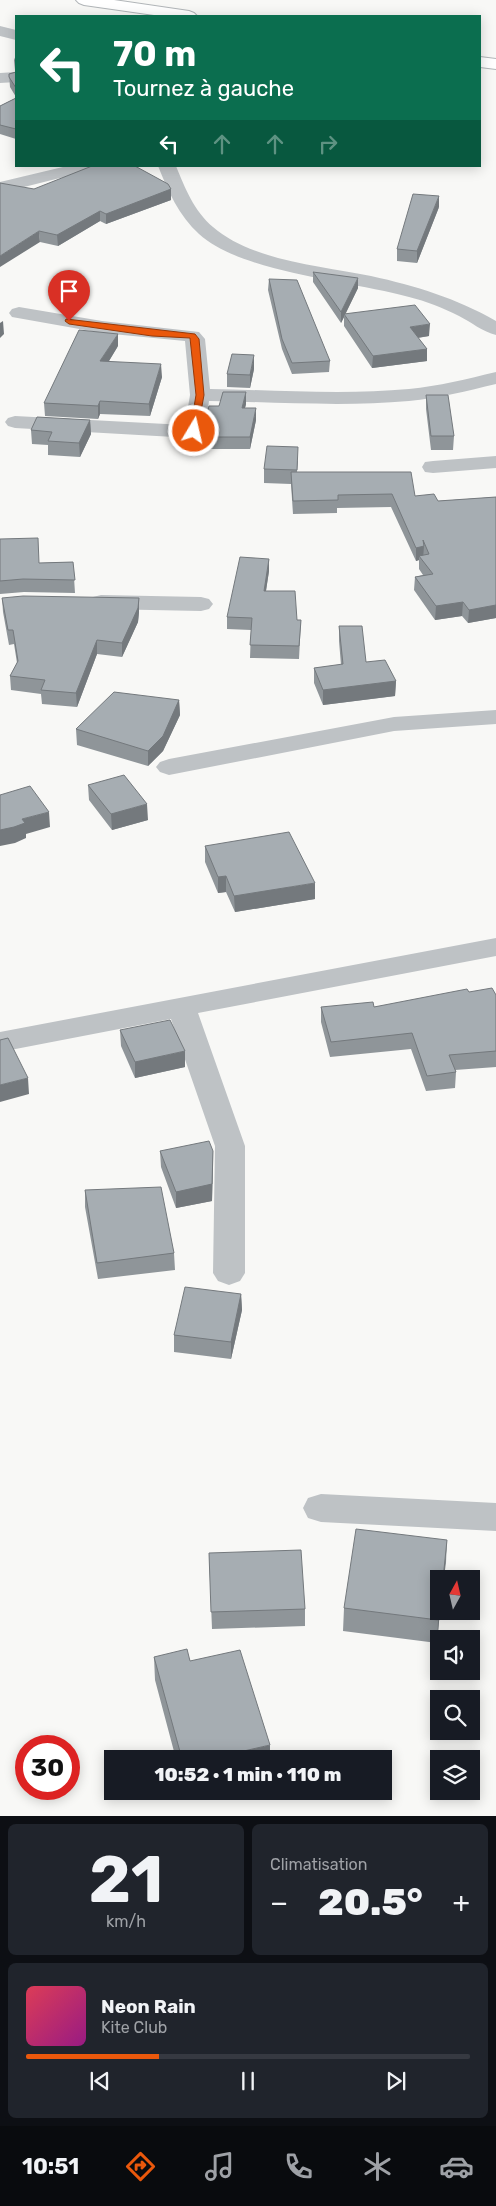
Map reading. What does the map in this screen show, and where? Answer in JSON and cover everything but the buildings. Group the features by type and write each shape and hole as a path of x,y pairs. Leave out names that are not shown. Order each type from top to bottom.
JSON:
{"main road":[{"path":"84,0 182,15"},
{"path":"481,62 496,64"}],"street":[{"path":"0,31 15,35"},
{"path":"0,78 15,76"},
{"path":"0,188 35,176 78,168 100,167"},
{"path":"166,167 178,194 196,221 215,238 242,251 276,262 432,297 482,320 496,329"},
{"path":"15,422 192,432 194,431 200,395 195,339 192,336 102,327 19,312"},
{"path":"200,395 364,397 408,395 496,378"},
{"path":"433,467 496,462"},
{"path":"83,602 201,604"},
{"path":"169,767 394,724 496,717"},
{"path":"0,1042 496,947"},
{"path":"182,1008 230,1146 229,1273"},
{"path":"321,1508 496,1516"}],"route":[{"path":"69,321 102,327 192,336 195,339 200,395 194,431"}]}
